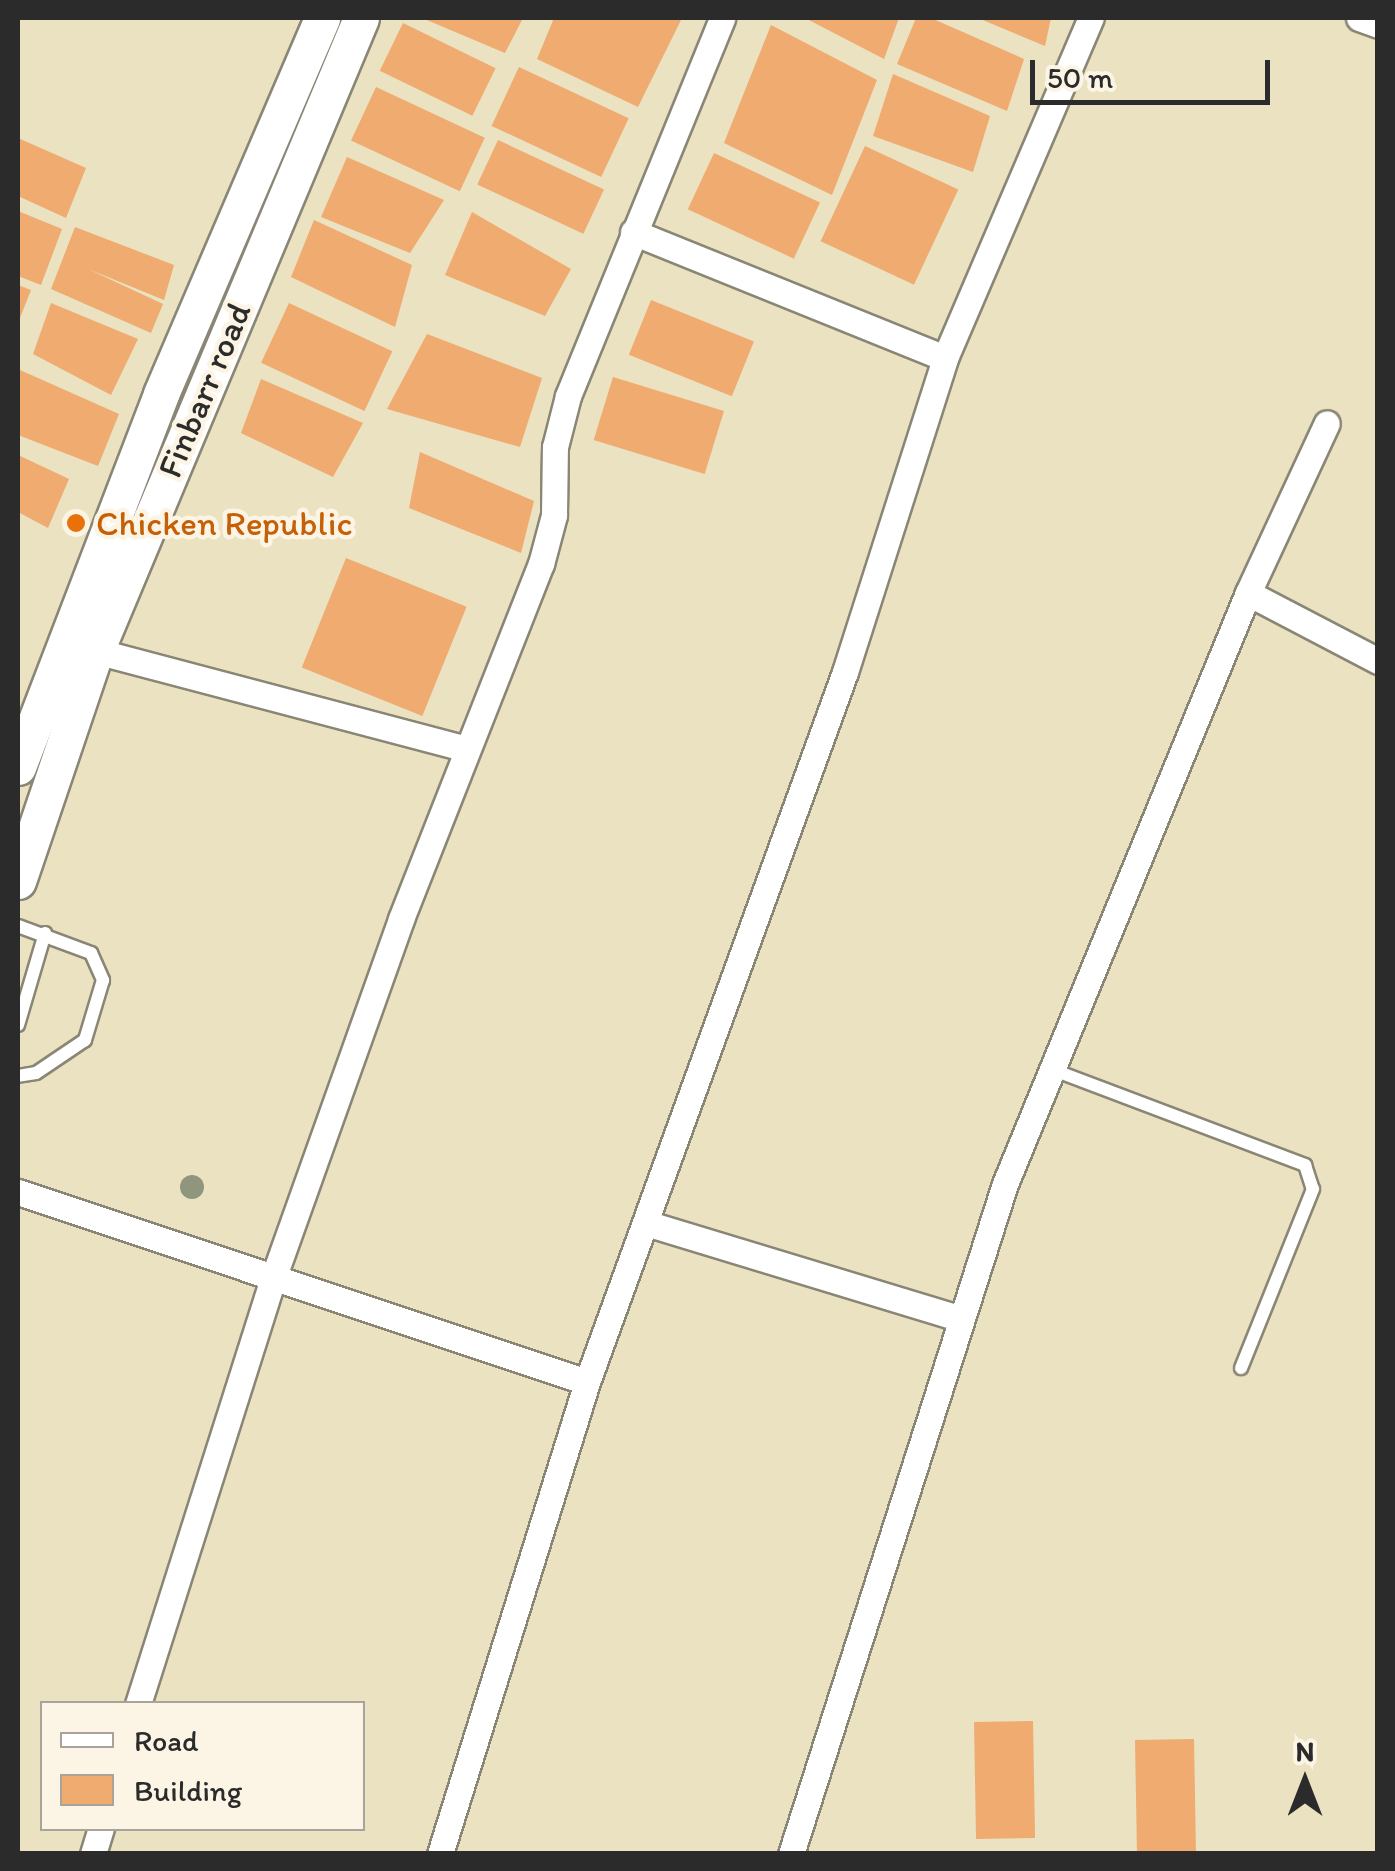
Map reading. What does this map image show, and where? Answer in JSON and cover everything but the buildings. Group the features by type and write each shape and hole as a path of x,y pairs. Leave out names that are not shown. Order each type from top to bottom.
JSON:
{"main road":[{"name":"Finbarr road","path":"18,767 161,394 322,18"},
{"name":"Finbarr road","path":"18,880 96,651 361,18"},
{"path":"161,394 193,412"}],"street":[{"path":"139,1701 274,1276 466,748 542,564 564,413 632,232 722,18"},
{"path":"440,1854 587,1382 650,1224 845,672 945,358 1091,18"},
{"path":"1358,18 1378,24"},
{"path":"632,232 945,358"},
{"path":"791,1854 958,1318 1050,1068 1248,593 1327,423"},
{"path":"1248,593 1378,661"},
{"path":"96,651 466,748"},
{"path":"18,1192 587,1382"},
{"path":"650,1224 958,1318"}],"lane":[{"path":"18,926 91,953 103,980 84,1040 36,1073 18,1076"},
{"path":"18,1025 46,934"},
{"path":"1050,1068 1306,1165 1313,1189 1241,1368"}],"place":[{"name":"Chicken Republic","path":"76,523"}]}
